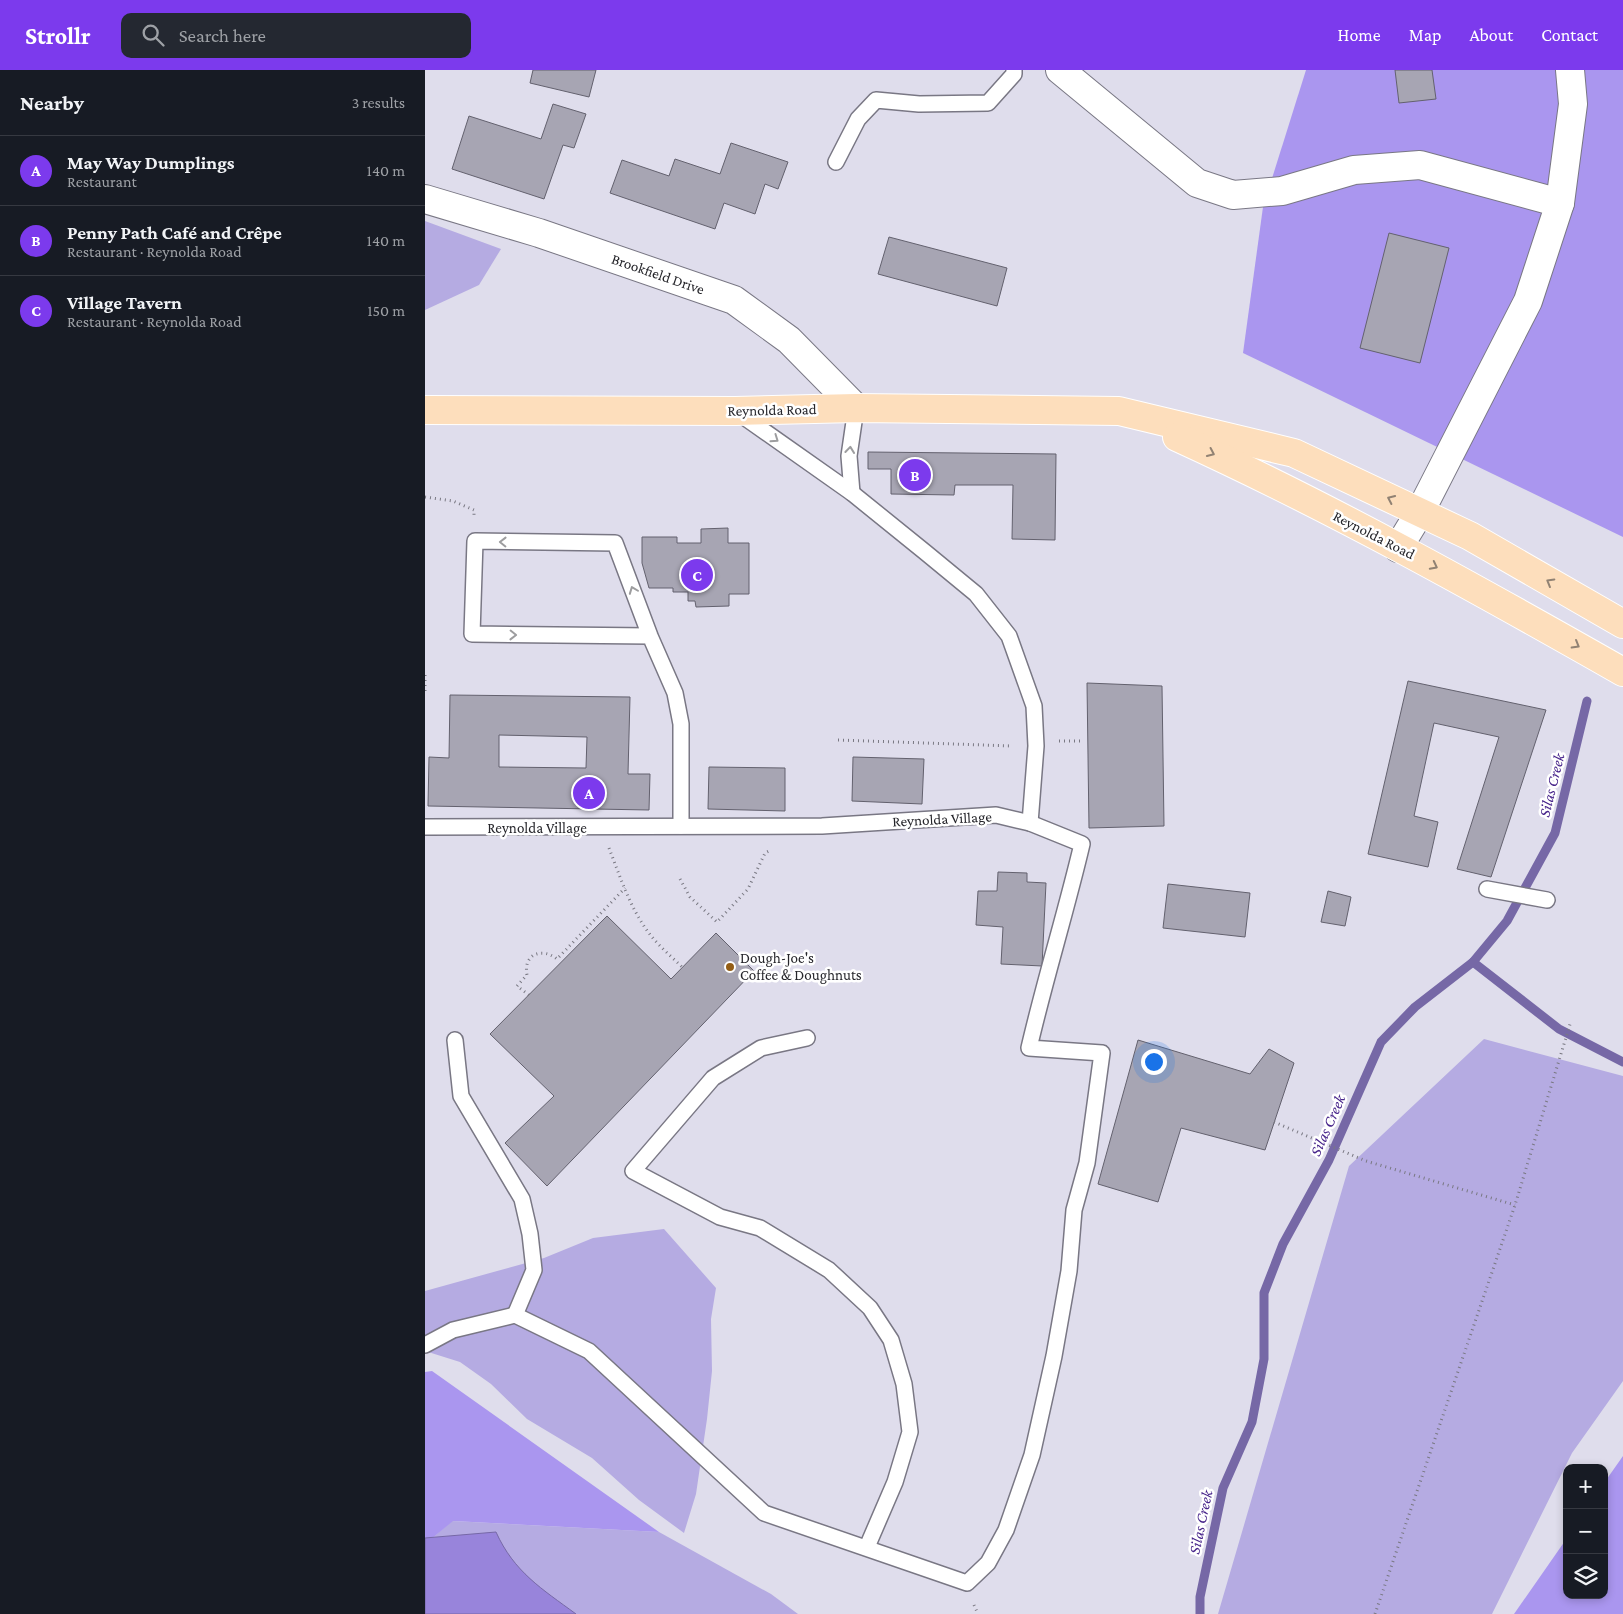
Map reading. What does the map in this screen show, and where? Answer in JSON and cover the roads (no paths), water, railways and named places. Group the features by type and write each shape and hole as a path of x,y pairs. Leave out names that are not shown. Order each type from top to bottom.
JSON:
{"main road":[{"name":"Reynolda Road","path":"425,410 735,411 856,408 1119,410 1294,453 1470,536 1623,624"},
{"name":"Reynolda Road","path":"1119,410 1231,462 1458,578 1623,672"}],"street":[{"path":"1061,70 1197,183 1233,195 1282,190 1354,170 1421,165 1560,203"},
{"path":"1398,548 1420,512 1528,301 1560,203 1573,104 1570,70"},
{"name":"Brookfield Drive","path":"425,199 539,233 734,300 789,340 856,408"}],"lane":[{"path":"836,162 858,119 876,100 919,104 988,103 1013,74 1014,70"},
{"path":"853,493 849,456 856,408"},
{"path":"735,411 853,493 976,594 1009,636 1034,706 1036,746 1030,823"},
{"path":"650,636 472,634 475,541 615,543 650,636 675,693 681,724 681,826"},
{"name":"Reynolda Village","path":"425,827 822,826 996,815 1030,823 1082,844 1045,978 1029,1048 1102,1053 1087,1164 1074,1210 1069,1271 1054,1356 1032,1455 1006,1530 988,1563 967,1583 867,1547"},
{"path":"1487,889 1547,900"},
{"path":"425,1345 453,1330 515,1315 589,1351 764,1513 867,1547 895,1482 910,1432 904,1384 891,1340 870,1308 829,1270 760,1228 720,1217 633,1171 713,1078 761,1048 807,1038"},
{"path":"455,1040 461,1096 522,1199 530,1234 534,1270 515,1315"}],"waterway":[{"name":"Silas Creek","path":"1200,1614 1200,1597 1223,1488 1252,1422 1264,1359 1264,1293 1283,1244 1329,1160 1381,1042 1415,1007 1473,962 1507,921 1555,833 1587,701"},
{"path":"1473,962 1559,1029 1623,1062"}],"place":[{"name":"Penny Path Café and Crêpe","path":"915,475"},
{"name":"Village Tavern","path":"697,575"},
{"name":"May Way Dumplings","path":"589,793"},
{"name":"Dough-Joe's Coffee & Doughnuts","path":"730,967"}]}
